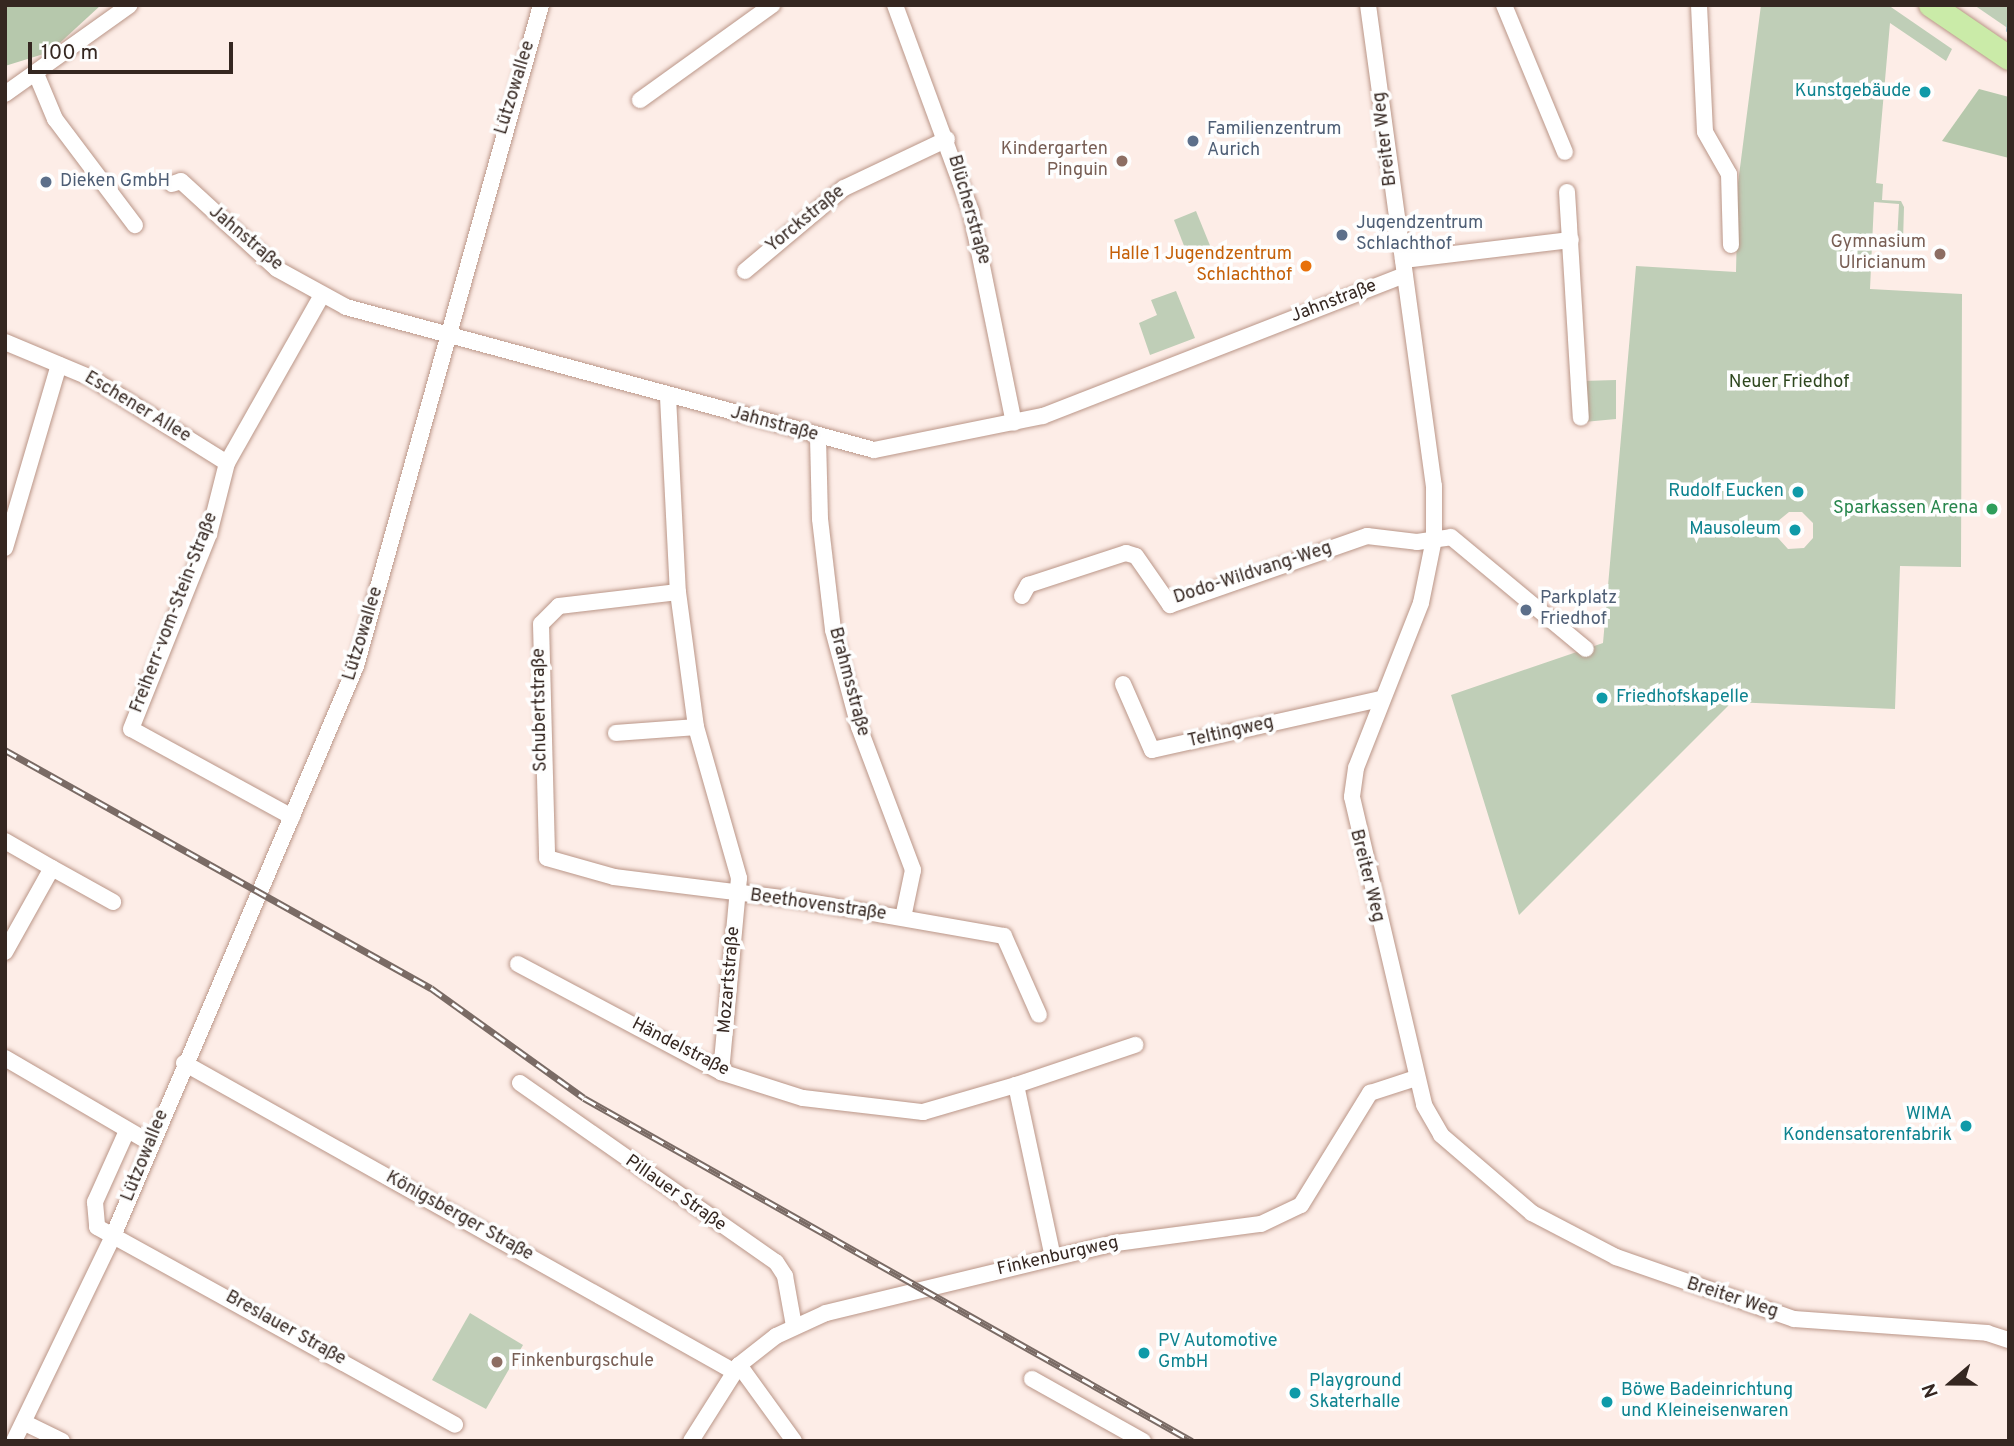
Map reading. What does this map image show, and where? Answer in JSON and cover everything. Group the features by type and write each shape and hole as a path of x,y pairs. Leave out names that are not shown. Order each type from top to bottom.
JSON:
{"main road":[{"path":"1931,5 2009,58"}],"street":[{"path":"5,94 37,76 130,5"},
{"name":"Lützowallee","path":"13,1441 25,1423 113,1236 184,1063 356,666 541,5"},
{"path":"640,100 772,5"},
{"name":"Blücherstraße","path":"895,5 947,139 993,304 1014,423"},
{"name":"Breiter Weg","path":"1368,5 1434,486 1434,539 1420,603 1356,768 1353,824 1416,1078 1441,1135 1532,1213 1600,1250 1794,1319 1987,1333 2009,1340"},
{"path":"1504,5 1565,152"},
{"path":"1699,5 1705,132 1729,174 1731,245"},
{"path":"37,76 55,119 135,225"},
{"name":"Yorckstraße","path":"745,271 844,188 947,139"},
{"name":"Jahnstraße","path":"172,184 181,181 229,230 321,297 449,338 818,437 884,450 1014,423 1404,267 1571,240"},
{"path":"1567,192 1581,418"},
{"name":"Freiherr-vom-Stein-Straße","path":"292,817 131,729 208,534 227,463 321,297"},
{"name":"Eschener Allee","path":"5,342 91,378 227,463"},
{"path":"5,548 10,505 60,365"},
{"name":"Mozartstraße","path":"668,397 678,592 696,727 739,878 722,1072"},
{"name":"Brahmsstraße","path":"818,437 820,519 834,630 859,727 913,870 903,918"},
{"name":"Dodo-Wildvang-Weg","path":"1021,596 1028,585 1126,553 1136,556 1170,605 1367,536 1434,539"},
{"path":"1434,539 1451,537 1586,649"},
{"name":"Schubertstraße","path":"547,858 541,624 559,606 678,592"},
{"name":"Teltingweg","path":"1123,684 1152,750 1381,699"},
{"path":"616,733 696,727"},
{"path":"5,841 113,902"},
{"name":"Beethovenstraße","path":"547,858 588,873 903,918 1004,936 1039,1016"},
{"path":"5,952 52,868"},
{"name":"Händelstraße","path":"518,964 722,1072 803,1098 923,1112 1016,1085 1135,1045"},
{"path":"5,1058 126,1133 152,1144"},
{"name":"Königsberger Straße","path":"184,1063 736,1368"},
{"name":"Finkenburgweg","path":"691,1441 736,1368 794,1326 888,1296 1053,1257 1261,1224 1301,1205 1370,1093 1416,1078"},
{"name":"Pillauer Straße","path":"520,1083 776,1262 785,1276 794,1326"},
{"path":"1016,1085 1053,1257"},
{"name":"Lützowallee","path":"113,1236 97,1227 91,1215 126,1133"},
{"name":"Breslauer Straße","path":"113,1236 456,1425"},
{"path":"736,1368 794,1441"},
{"path":"1032,1379 1143,1441"},
{"path":"25,1423 62,1441"}],"green space":[{"path":"5,5 101,5 50,52 5,66"},
{"name":"Neuer Friedhof","path":"1761,5 1888,5 1952,49 1946,61 1890,23 1876,183 1883,184 1882,200 1901,201 1904,207 1903,242 1897,242 1899,204 1874,202 1870,289 1962,294 1961,567 1900,566 1895,709 1732,702 1519,915 1451,695 1603,643 1636,266 1736,272 1738,183","holes":["1789,512 1802,512 1813,523 1813,538 1804,548 1788,549 1777,537 1778,521"]},
{"path":"1974,5 2009,5 2009,29"},
{"path":"1979,89 2009,97 2009,158 1942,141"},
{"path":"1196,211 1211,248 1188,256 1174,220"},
{"path":"1176,291 1195,338 1150,355 1139,323 1157,315 1151,300"},
{"path":"1616,380 1616,419 1584,422 1582,381"},
{"path":"470,1313 523,1345 486,1409 432,1380"}],"waterway":[{"path":"2008,30 2009,23"}],"railway":[{"path":"5,750 431,988 584,1098 1192,1441"}],"place":[{"name":"Kunstgebäude","path":"1925,92"},
{"name":"Familienzentrum Aurich","path":"1193,141"},
{"name":"Kindergarten Pinguin","path":"1122,161"},
{"name":"Dieken GmbH","path":"46,182"},
{"name":"Jugendzentrum Schlachthof","path":"1342,235"},
{"name":"Gymnasium Ulricianum","path":"1940,254"},
{"name":"Halle 1 Jugendzentrum Schlachthof","path":"1306,266"},
{"name":"Rudolf Eucken","path":"1798,492"},
{"name":"Sparkassen Arena","path":"1992,509"},
{"name":"Mausoleum","path":"1795,530"},
{"name":"Parkplatz Friedhof","path":"1526,610"},
{"name":"Friedhofskapelle","path":"1602,698"},
{"name":"WIMA Kondensatorenfabrik","path":"1966,1126"},
{"name":"PV Automotive GmbH","path":"1144,1353"},
{"name":"Finkenburgschule","path":"497,1362"},
{"name":"Playground Skaterhalle","path":"1295,1393"},
{"name":"Böwe Badeinrichtung und Kleineisenwaren","path":"1607,1402"}]}
